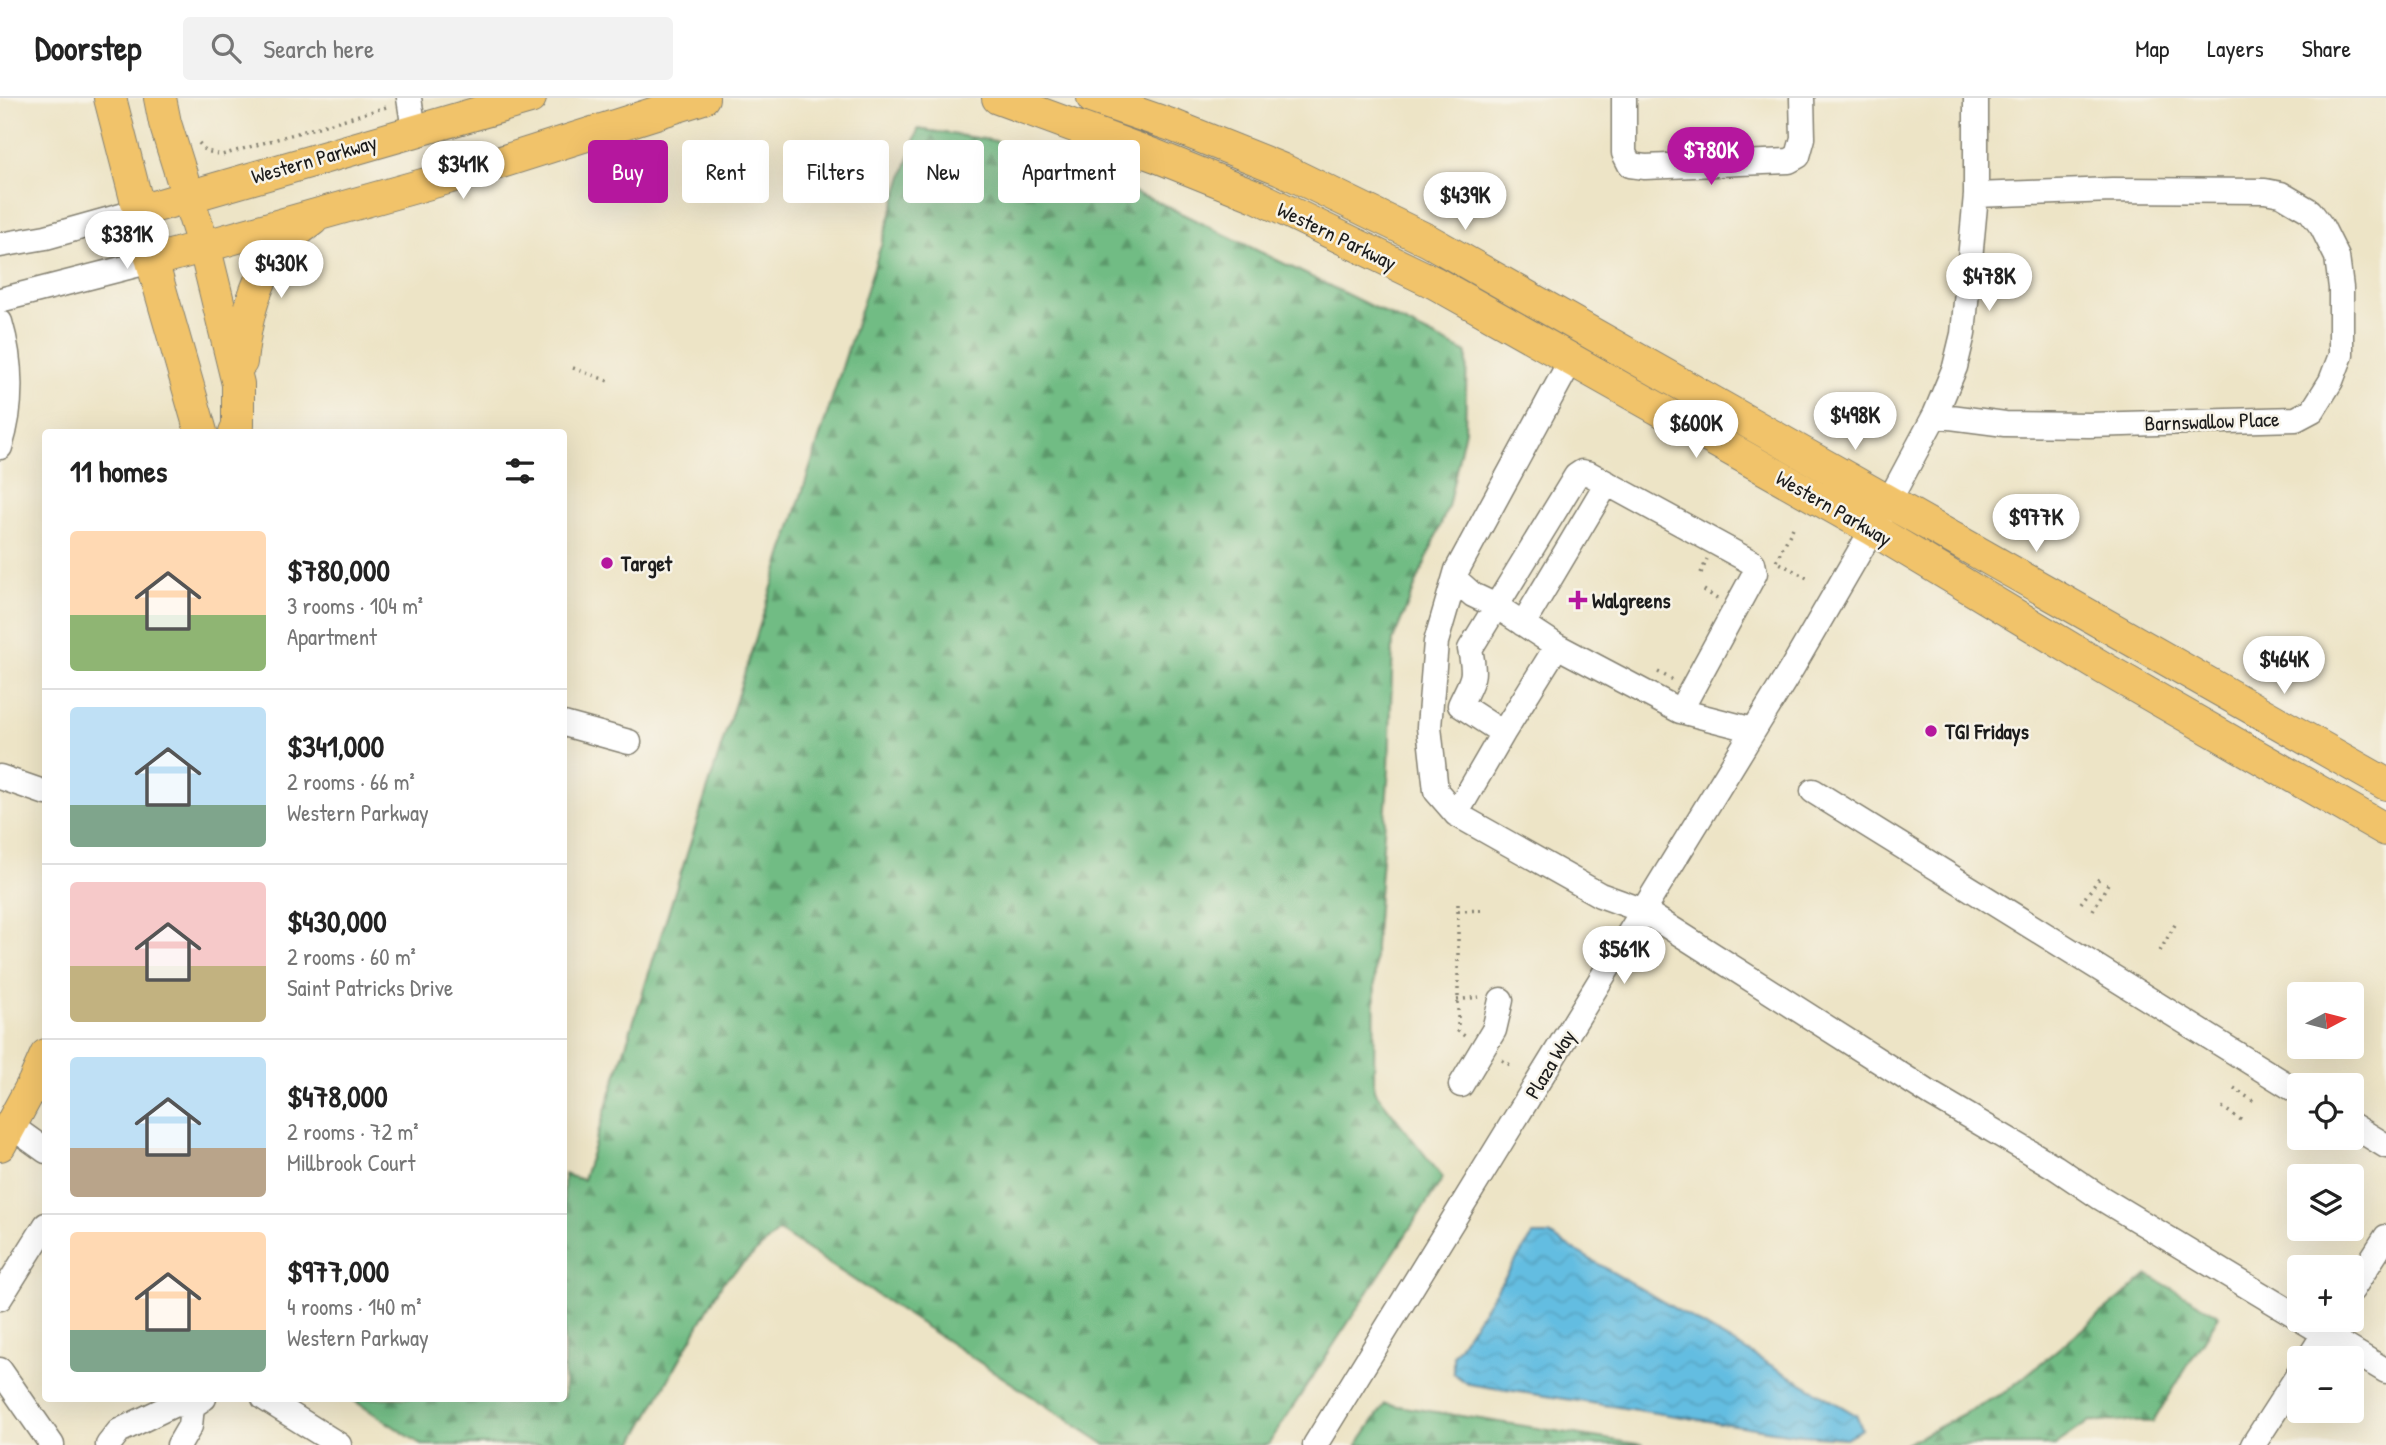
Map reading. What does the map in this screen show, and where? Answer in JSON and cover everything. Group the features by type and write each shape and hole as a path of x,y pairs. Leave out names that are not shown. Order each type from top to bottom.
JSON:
{"main road":[{"path":"110,98 152,261 200,429"},
{"path":"160,98 204,246 238,384"},
{"name":"Western Parkway","path":"139,211 188,195 411,109 530,98"},
{"path":"152,261 476,170 703,98"},
{"name":"Western Parkway","path":"998,98 1258,197 1434,283 1872,529 2105,669 2386,830"},
{"name":"Western Parkway","path":"1093,98 1174,126 1281,169 1429,241 2386,784"},
{"path":"236,429 245,321 251,301 283,243 324,212"},
{"path":"6,1136 42,1063"}],"street":[{"path":"1624,98 1625,153 1630,165 1645,167 1789,161 1798,156 1803,138 1802,98"},
{"name":"Plaza Way","path":"1315,1445 1754,730 1889,501 1935,415 1955,368 1963,334 1976,195 1976,98"},
{"name":"Barnswallow Place","path":"1935,415 2004,424 2089,425 2296,419 2313,410 2331,381 2341,355 2341,288 2337,257 2322,227 2309,211 2281,194 2265,191 2112,190 1976,195"},
{"path":"0,245 46,237 139,211"},
{"path":"0,300 152,261"},
{"path":"0,322 9,375 6,416 0,447"},
{"path":"1571,360 1457,570 1436,642 1429,727 1436,790 1456,814 1600,895 1644,911 1926,1091 2287,1311"},
{"path":"1460,705 1474,675 1470,649 1576,476 1584,472 1747,559 1755,568 1755,573 1680,711"},
{"path":"1523,624 1606,483"},
{"path":"1455,579 1473,595 1496,606 1557,646 1680,711 1754,730"},
{"path":"1436,642 1470,649"},
{"path":"1456,814 1557,646"},
{"path":"1431,703 1460,705 1503,733"},
{"path":"567,725 629,742"},
{"path":"0,777 42,792"},
{"path":"1813,791 2287,1085"},
{"path":"1461,1085 1494,1030 1491,998"},
{"path":"2364,1132 2386,1146"},
{"path":"6,1136 42,1150"},
{"path":"0,1298 42,1231"},
{"path":"2364,1271 2386,1237"},
{"path":"2337,1332 2386,1371"},
{"path":"0,1370 52,1445"},
{"path":"2253,1445 2287,1392"},
{"path":"108,1445 119,1431 175,1404 198,1402 190,1426 179,1445"},
{"path":"270,1402 326,1441"}],"path":[{"path":"196,140 206,151 222,155 411,109"},
{"path":"573,368 611,382"},
{"path":"1793,528 1776,561 1807,578"},
{"path":"2081,903 2101,876"},
{"path":"2094,910 2109,882"},
{"path":"1458,904 1458,1031 1468,1039"},
{"path":"1458,911 1485,910"},
{"path":"2160,951 2176,923"},
{"path":"1457,1000 1491,998"},
{"path":"2234,1088 2256,1103"},
{"path":"2222,1107 2244,1122"}],"green space":[{"path":"918,129 998,142 998,203 1140,203 1140,195 1467,353 1465,430 1448,507 1393,640 1389,769 1375,946 1374,1090 1443,1178 1268,1445 1106,1445 779,1231 723,1282 632,1445 422,1445 356,1402 567,1402 567,1175 583,1180 903,176 903,203 984,203 984,140 914,140"},
{"path":"2148,1275 2219,1315 2153,1422 2090,1421 2055,1445 1904,1445 2007,1391"},
{"path":"1385,1404 1644,1445 1357,1445"}],"water":[{"path":"1533,1235 1549,1235 1856,1415 1862,1429 1846,1438 1799,1435 1468,1384 1453,1373 1453,1355"}],"place":[{"name":"Target","path":"607,563"},
{"name":"Walgreens","path":"1578,600"},
{"name":"TGI Fridays","path":"1931,731"}]}
